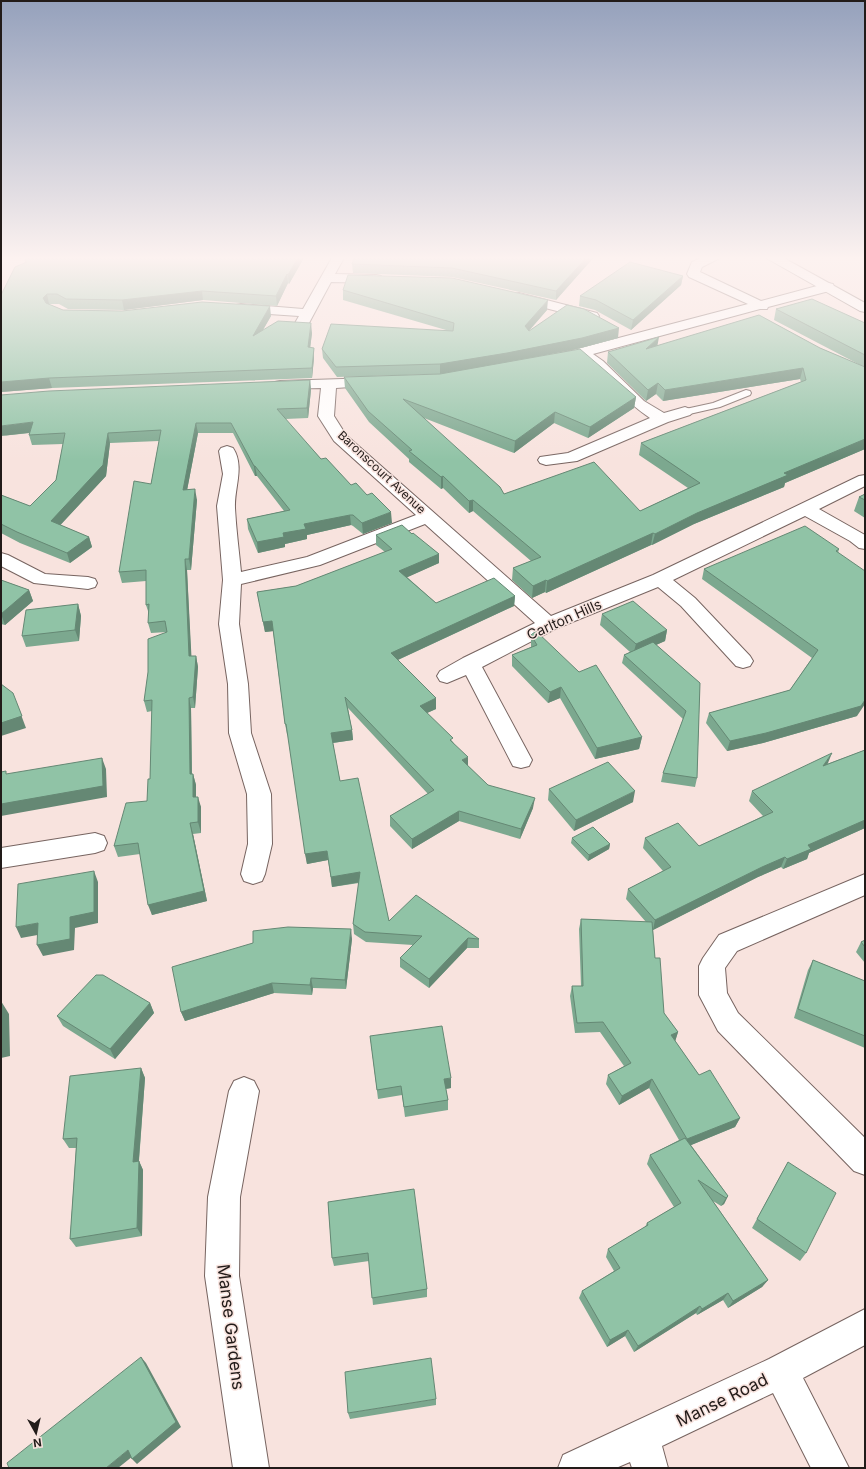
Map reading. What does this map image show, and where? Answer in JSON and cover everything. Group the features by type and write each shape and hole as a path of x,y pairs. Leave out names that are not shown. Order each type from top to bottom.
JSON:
{"main road":[{"path":"545,361 582,353 627,335 678,325"},
{"path":"582,353 598,364 639,404 662,420"},
{"path":"265,385 384,381"},
{"name":"Baronscourt Avenue","path":"329,383 326,416 340,438 548,624"},
{"path":"546,460 571,458 685,412"},
{"path":"227,451 231,474 226,506 232,580 229,624 238,684 240,733 259,794 260,844 253,874"},
{"name":"Carlton Hills","path":"446,676 548,624 660,579 865,480"},
{"path":"806,509 856,537 865,544"},
{"name":"Baronscourt Avenue","path":"232,580 313,561 429,516"},
{"path":"1,559 41,579 88,583"},
{"path":"660,579 688,602 743,661"},
{"path":"470,663 521,760"},
{"path":"1,858 95,843"},
{"path":"865,884 728,943 712,966 713,994 728,1022 865,1160"},
{"name":"Manse Gardens","path":"244,1092 224,1197 222,1276 251,1468"},
{"name":"Manse Road","path":"576,1468 645,1453 781,1371 865,1326"},
{"path":"781,1371 831,1468"}],"lane":[{"path":"685,412 716,405 746,393"}],"building":[{"path":"1,325 259,325 253,336 272,325 311,325 308,347 314,348 312,368 49,378 1,382"},
{"path":"331,325 453,331 454,325 526,325 525,326 529,331 538,325 613,325 619,328 582,338 507,353 440,364 336,367 322,349"},
{"path":"727,325 777,325 820,348 865,367 865,439 784,473 788,475 697,513 655,534 653,533 533,586 513,568 541,557 473,500 469,501 443,476 441,477 409,451 412,450 368,411 344,377 440,374 580,349 636,397 590,427 555,412 515,441 403,399 500,487 504,494 594,462 640,511 700,483 641,443 806,380 803,368 665,390 658,383 648,390 608,352 659,337 646,349"},
{"path":"806,325 865,325 865,355"},
{"path":"310,380 307,408 277,409 321,459 326,458 351,485 356,483 367,495 372,493 391,512 362,523 353,515 350,515 304,524 306,529 283,533 284,537 257,542 247,519 290,510 254,466 231,423 196,423 183,490 195,489 189,559 185,559 189,656 196,656 193,697 189,698 190,774 193,774 193,797 198,797 198,822 190,823 204,891 148,905 138,843 114,846 126,803 147,801 148,779 150,779 152,700 144,701 148,672 148,639 167,632 165,621 148,623 149,604 146,605 146,570 119,572 134,481 151,484 161,430 108,433 103,465 51,521 89,537 67,553 1,524 1,495 30,506 56,480 65,433 29,435 33,422 1,426 1,395 49,391"},
{"path":"865,494 865,500 859,497"},
{"path":"402,525 439,554 399,571 436,603 494,578 515,596 391,653 436,698 420,706 453,738 450,740 468,757 462,760 488,785 535,798 521,829 459,811 412,839 390,816 434,790 345,697 352,730 331,733 340,781 358,778 389,921 416,895 479,939 468,938 429,979 400,958 422,936 365,932 353,924 360,872 331,877 327,851 305,854 285,724 272,621 263,622 257,592 296,586 392,549 376,535"},
{"path":"805,526 839,549 836,551 865,571 865,700 861,706 766,733 730,741 709,713 790,690 818,650 704,569"},
{"path":"1,580 29,590 1,614"},
{"path":"633,601 667,630 636,644 602,614"},
{"path":"78,604 75,630 22,636 26,610"},
{"path":"536,631 579,672 596,665 642,737 597,748 561,687 550,692 512,655 537,645 531,635"},
{"path":"653,642 700,683 697,778 663,773 686,711 624,655"},
{"path":"1,684 13,693 22,716 1,723"},
{"path":"865,750 865,820 808,845 811,849 787,859 785,857 762,867 655,920 628,889 671,867 645,838 678,823 699,846 773,812 752,791 832,753 823,766"},
{"path":"102,758 103,786 1,804 1,772 6,771 6,774"},
{"path":"608,762 635,791 576,820 549,789"},
{"path":"593,827 610,844 589,855 572,838"},
{"path":"94,871 94,912 70,917 70,939 37,945 38,923 16,927 18,884"},
{"path":"581,919 652,922 655,958 660,958 664,1013 678,1032 671,1035 699,1075 710,1070 740,1118 687,1139 652,1079 622,1096 608,1075 631,1063 603,1022 577,1023 572,986 583,986"},
{"path":"288,927 351,929 345,980 311,978 310,985 272,983 181,1012 172,967 253,943 253,931"},
{"path":"865,940 865,947 861,942"},
{"path":"813,960 865,981 865,1036 798,1009"},
{"path":"96,975 103,975 150,1003 110,1049 57,1016"},
{"path":"442,1026 451,1078 444,1079 448,1100 404,1107 401,1086 377,1090 370,1036"},
{"path":"141,1068 133,1162 139,1161 137,1228 70,1239 77,1138 63,1139 70,1076"},
{"path":"685,1138 728,1196 726,1198 698,1180 768,1280 733,1301 728,1293 702,1309 700,1306 638,1346 628,1330 610,1340 582,1291 620,1268 608,1249 648,1225 647,1223 681,1203 650,1155"},
{"path":"788,1162 836,1193 806,1253 757,1219"},
{"path":"414,1189 427,1289 372,1298 368,1253 332,1258 328,1202"},
{"path":"141,1357 176,1422 132,1459 128,1450 106,1468 9,1468 7,1463"},
{"path":"431,1358 436,1399 348,1413 345,1372"}]}
